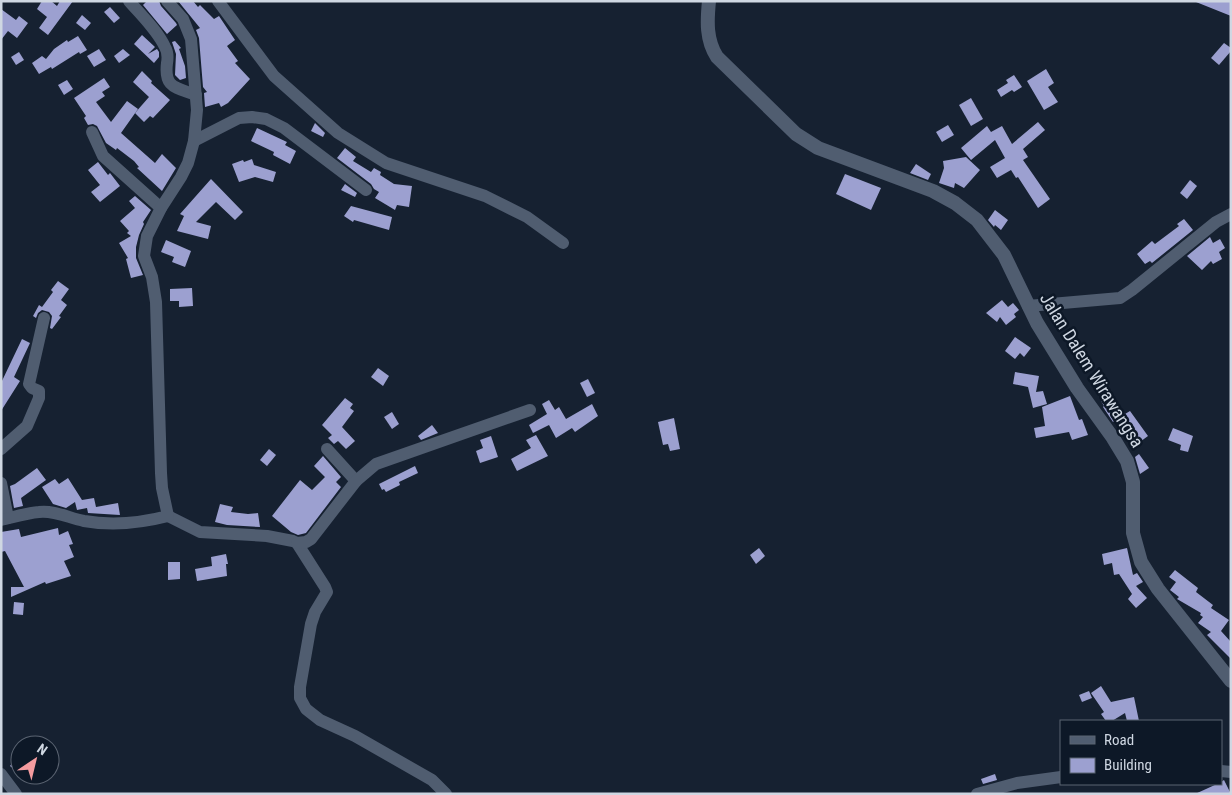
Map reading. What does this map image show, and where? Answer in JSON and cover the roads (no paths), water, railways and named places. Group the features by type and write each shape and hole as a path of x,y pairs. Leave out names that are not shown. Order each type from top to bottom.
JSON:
{"street":[{"path":"130,1 156,32 167,51 166,76 169,82 175,87 196,95"},
{"path":"167,1 183,19 191,38 197,110 194,140 188,163 161,208 147,236 144,256 152,277 156,302 161,473 168,516"},
{"path":"218,1 274,76 338,133 386,163 494,200 527,217 563,243"},
{"name":"Jalan Dalem Wirawangsa","path":"709,1 708,37 711,48 722,62 796,134 818,148 933,191 955,203 977,220 1004,254 1037,323 1076,388 1113,438 1127,461 1133,482 1133,533 1141,562 1158,589 1231,681"},
{"path":"194,140 239,118 266,119 284,128 366,190"},
{"path":"92,132 103,156 161,208"},
{"path":"1028,306 1120,298 1216,222 1231,214"},
{"path":"1,449 26,426 39,398 39,391 32,388 29,384 44,318"},
{"path":"1,483 5,519 40,512 61,514 110,524 147,521 168,516 200,532 267,536 303,543 311,539 356,481 369,468 384,460 530,410"},
{"path":"327,449 356,481"},
{"path":"298,543 327,592 312,618 300,687 300,698 306,709 320,720 355,736 432,780 446,794"},
{"path":"1,774 16,794"},
{"path":"977,794 1019,788 1060,777"}]}
